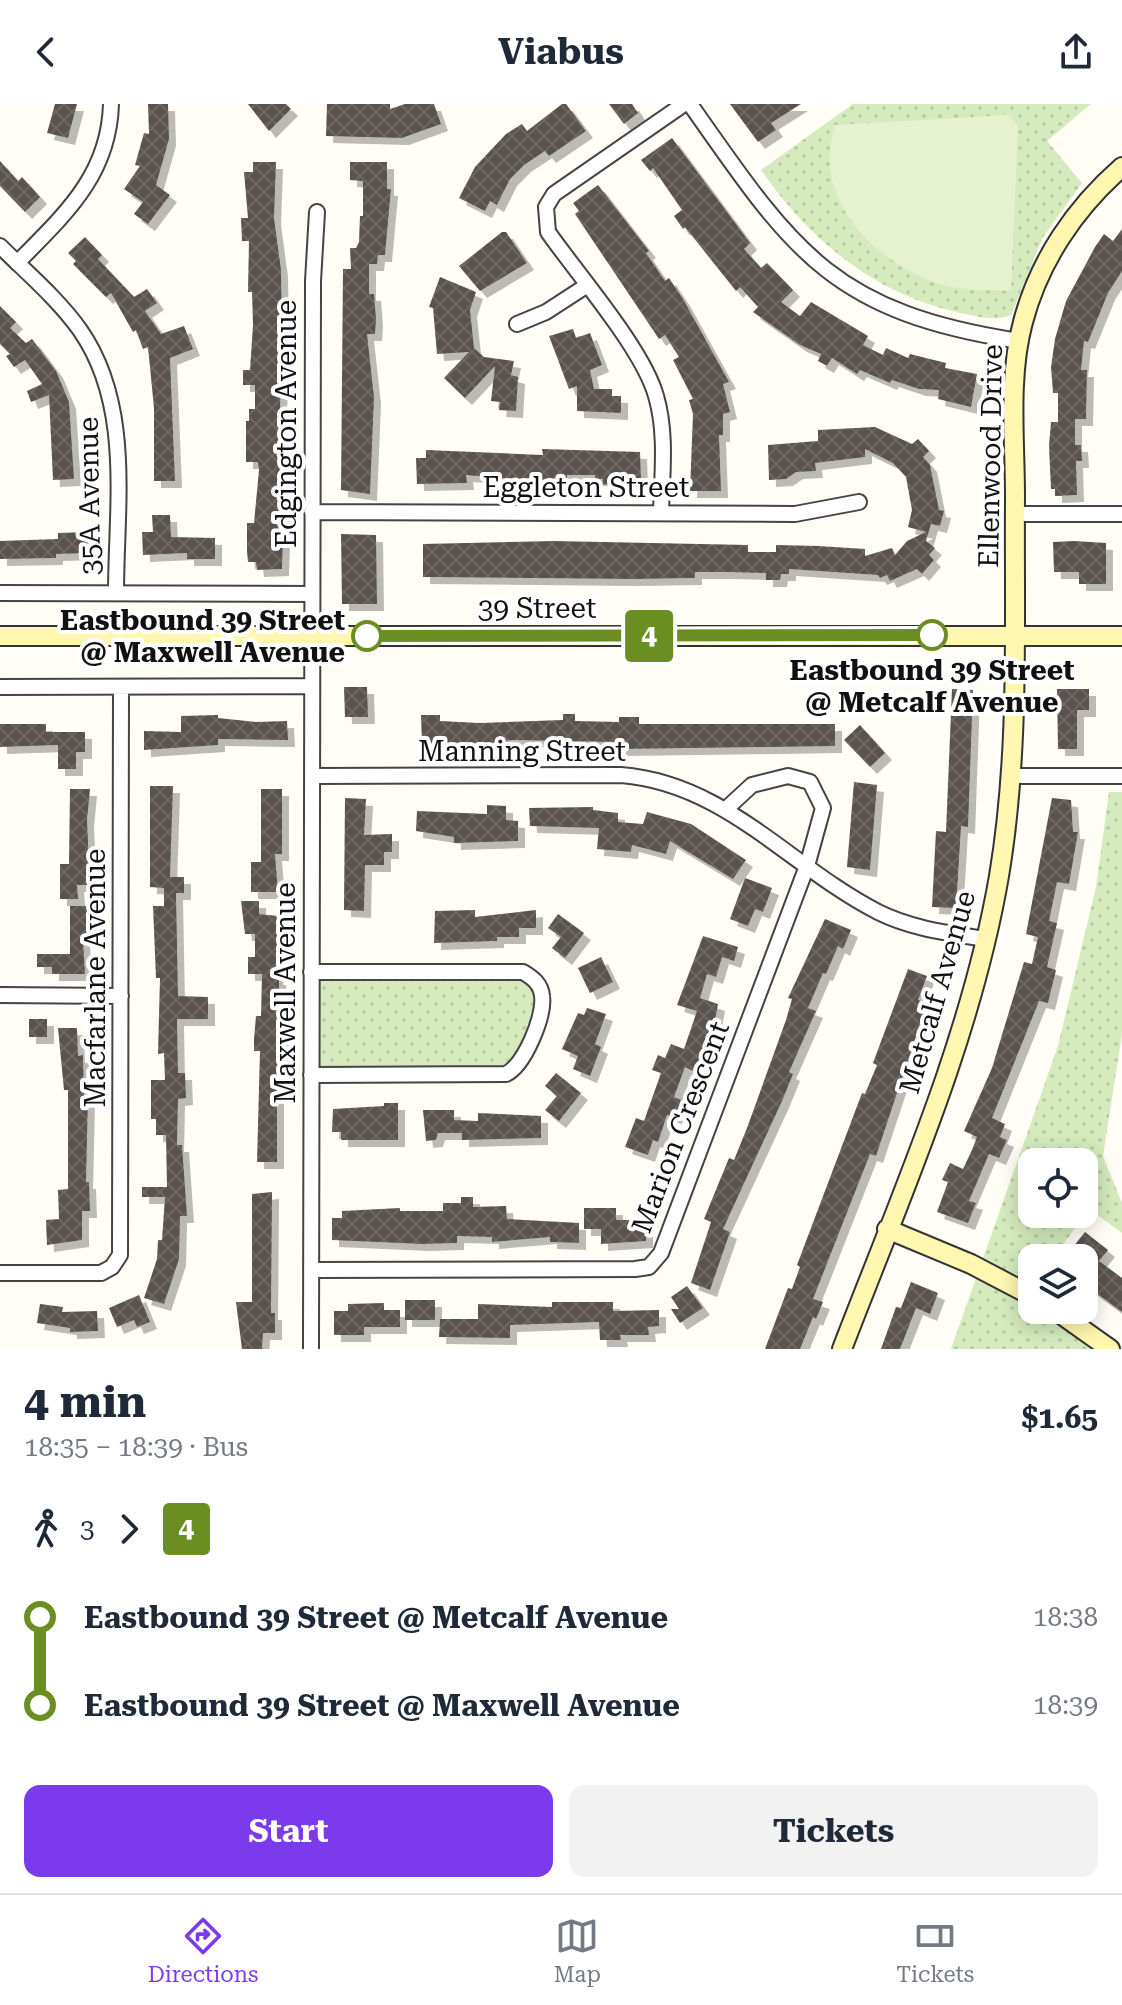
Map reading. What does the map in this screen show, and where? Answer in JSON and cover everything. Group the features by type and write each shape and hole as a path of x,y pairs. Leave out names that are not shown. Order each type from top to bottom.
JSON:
{"street":[{"path":"17,263 74,205 90,184 106,144 111,104"},
{"path":"661,513 662,432 655,393 637,357 548,232 545,214 549,200 687,104 779,227 838,280 870,299 929,324 1019,341"},
{"name":"Ellenwood Drive","path":"1015,635 1019,341 1026,312 1053,250 1082,206 1122,167"},
{"name":"Edgington Avenue","path":"312,636 313,281 317,212"},
{"name":"35A Avenue","path":"0,246 70,316 89,344 108,384 117,430 116,593"},
{"path":"517,324 546,312 586,286"},
{"name":"Eggleton Street","path":"312,512 795,514 859,502"},
{"path":"1015,514 1122,514"},
{"path":"0,593 312,594"},
{"name":"Metcalf Avenue","path":"842,1349 955,1045 985,939 999,876 1011,776 1015,635"},
{"name":"39 Street","path":"0,636 1122,636"},
{"name":"Maxwell Avenue","path":"311,1349 312,636"},
{"path":"0,687 311,686"},
{"name":"Macfarlane Avenue","path":"0,1273 92,1274 112,1267 121,1247 121,687"},
{"name":"Manning Street","path":"312,776 636,776 677,785 726,809 881,914 921,928 985,939"},
{"path":"726,809 752,785 788,776 810,782 823,808 807,866"},
{"path":"1011,776 1122,776"},
{"name":"Marion Crescent","path":"311,1270 649,1267 661,1253 807,866"},
{"path":"311,972 523,972 537,983 543,1000 526,1054 518,1066 506,1074 311,1075"},
{"path":"0,995 121,996"},
{"path":"887,1229 971,1264 1018,1289"},
{"path":"1075,1324 1110,1349"}],"green space":[{"path":"853,104 1091,104 1047,141 1082,183 1043,237 1011,315 991,318 956,312 926,303 870,277 845,260 800,219 761,170"},
{"path":"1008,115 1018,125 1011,291 957,288 926,279 883,254 849,218 831,174 830,150 835,125"},
{"path":"1109,792 1122,792 1122,1034 1103,1156 1122,1203 1122,1233 1098,1216 1098,1148 1022,1148 1058,1046 1096,887"},
{"path":"311,972 523,972 543,1000 513,1071 311,1075"},
{"path":"1018,1159 1018,1228 1075,1228 1063,1244 1018,1244 1018,1324 1075,1324 1110,1349 951,1349"}],"building":[{"path":"55,104 77,104 68,138 47,133"},
{"path":"148,104 168,104 169,139 156,185 170,195 148,224 134,214 143,202 124,189 140,166 135,165 144,133 149,134"},
{"path":"248,104 286,104 291,109 269,131"},
{"path":"327,104 390,104 390,109 405,104 434,104 441,124 402,138 326,136"},
{"path":"566,104 586,131 549,156 545,151 524,165 510,179 497,205 490,201 485,211 459,198 475,167 506,134 522,124 527,131"},
{"path":"609,104 632,104 638,113 624,124"},
{"path":"730,104 801,104 771,123 776,130 758,142"},
{"path":"672,138 750,243 744,249 761,268 767,263 793,290 781,302 800,316 811,302 868,336 863,345 883,355 886,348 908,358 910,354 946,363 945,368 977,374 971,407 938,399 939,390 919,389 892,380 890,383 860,370 857,374 832,358 827,366 818,361 821,354 800,345 753,312 758,307 740,287 736,291 685,227 683,229 674,216 682,210 653,168 650,171 641,160"},
{"path":"0,161 18,181 22,177 40,197 25,212 0,186"},
{"path":"253,162 276,162 274,218 281,270 282,326 279,454 280,476 285,476 282,569 257,570 256,562 248,562 247,551 247,523 254,523 259,470 258,462 246,462 246,421 249,421 249,409 255,409 255,385 243,385 243,370 250,370 253,325 252,292 248,292 249,241 242,241 241,218 248,218 244,172 253,172"},
{"path":"350,162 387,162 387,189 391,189 385,255 378,255 377,264 369,264 369,294 374,294 376,319 375,334 367,334 374,397 370,494 341,490 343,269 351,269 350,248 356,248 359,242 360,216 363,216 363,181 350,180"},
{"path":"598,185 649,251 646,253 665,281 669,278 683,299 729,382 723,384 730,412 723,414 723,435 719,435 721,491 690,491 693,414 689,400 693,399 673,360 679,357 665,335 659,339 575,214 579,211 573,203"},
{"path":"1122,229 1122,271 1108,293 1088,342 1084,341 1081,370 1087,370 1086,419 1075,419 1075,445 1081,445 1082,461 1076,461 1077,495 1055,496 1055,489 1051,489 1049,446 1051,422 1058,422 1058,393 1053,393 1051,367 1055,339 1066,301 1095,247 1104,234 1113,241"},
{"path":"506,232 527,263 480,291 459,266"},
{"path":"85,237 102,255 98,259 134,297 147,289 157,303 145,311 161,334 184,326 193,349 170,358 175,481 154,481 154,408 148,347 143,349 136,330 133,332 111,293 106,297 73,264 76,261 68,253"},
{"path":"440,277 476,292 470,310 474,348 484,357 514,361 511,375 518,377 516,411 499,410 500,402 491,401 495,366 465,398 444,378 469,352 437,354 433,308 429,307"},
{"path":"0,306 16,322 10,328 26,343 32,339 56,371 69,402 74,479 53,480 49,395 31,402 27,391 42,384 25,360 14,367 6,356 10,354 0,344"},
{"path":"573,329 576,338 590,333 602,365 590,370 594,389 612,389 612,396 621,396 621,413 577,411 577,386 569,389 549,336"},
{"path":"875,427 912,444 918,439 929,451 923,457 930,465 939,510 944,511 940,526 931,524 926,541 935,548 929,555 934,560 922,574 917,569 890,581 887,575 880,578 878,575 789,569 789,574 781,574 780,580 766,580 766,573 726,572 695,572 695,578 423,577 423,544 554,541 748,545 748,552 776,552 776,545 865,549 865,556 892,548 895,555 907,541 926,532 908,527 912,510 906,477 893,463 865,449 865,457 815,463 816,471 796,472 786,479 769,480 768,445 818,441 818,430"},
{"path":"542,449 640,452 641,480 602,485 603,479 595,479 595,475 567,475 567,481 541,482 466,475 467,483 417,484 416,458 426,458 426,450 543,455"},
{"path":"152,515 170,515 171,537 215,538 215,559 187,559 187,553 143,555 142,532 153,532"},
{"path":"87,532 88,553 56,554 56,558 0,559 0,541 58,539 58,533"},
{"path":"341,534 376,535 377,604 342,604"},
{"path":"1053,542 1106,543 1106,584 1079,584 1079,572 1054,572"},
{"path":"344,687 367,687 368,717 345,717"},
{"path":"952,689 973,690 968,827 961,826 956,908 932,907 936,831 946,832"},
{"path":"1057,689 1089,689 1089,710 1077,710 1077,749 1058,749"},
{"path":"563,714 575,714 575,721 619,722 619,717 639,717 639,724 835,724 835,746 619,749 619,742 512,740 479,745 422,745 421,715 440,715 440,721 479,723 563,720"},
{"path":"218,715 218,718 256,722 287,721 288,740 218,739 218,745 144,750 144,731 181,732 181,716"},
{"path":"0,724 46,724 46,732 85,732 85,752 76,752 76,769 58,769 58,745 0,747"},
{"path":"860,725 885,753 870,767 844,740"},
{"path":"854,782 877,785 870,870 847,867"},
{"path":"150,786 173,786 170,877 184,877 184,893 176,893 178,996 208,997 208,1019 177,1019 178,1073 185,1073 186,1098 178,1099 177,1145 182,1145 187,1216 180,1216 179,1259 164,1304 144,1298 157,1259 158,1240 162,1240 165,1197 142,1197 142,1187 167,1187 166,1135 156,1135 156,1119 151,1119 151,1080 165,1080 164,1053 158,1054 160,978 156,978 153,906 164,906 164,888 150,887"},
{"path":"70,789 90,789 87,820 90,885 77,885 78,899 60,899 60,864 69,864"},
{"path":"261,789 282,789 282,854 275,854 278,892 251,892 251,862 261,862"},
{"path":"345,798 366,799 364,835 392,834 392,852 384,852 384,865 365,865 364,911 344,910"},
{"path":"1052,798 1071,800 1073,832 1078,832 1069,884 1057,882 1049,921 1057,923 1047,967 1056,970 1048,1003 1039,1001 992,1118 1005,1124 1000,1137 1007,1140 999,1158 989,1154 969,1201 976,1203 968,1223 937,1212 948,1182 942,1180 950,1163 963,1169 972,1150 977,1137 964,1131 992,1068 1024,962 1032,964 1038,937 1026,934"},
{"path":"487,805 506,806 506,820 518,821 518,841 454,843 454,837 416,831 417,811 487,814"},
{"path":"593,807 593,810 618,813 618,822 643,824 647,812 691,824 746,860 733,879 670,841 666,854 632,845 631,852 597,849 599,828 530,826 529,808"},
{"path":"745,878 772,888 763,912 755,909 748,926 730,919"},
{"path":"241,901 259,901 259,914 278,916 276,978 279,978 279,992 282,992 282,1088 277,1088 277,1162 257,1162 260,1051 254,1051 254,1039 256,1016 261,1016 262,974 248,974 248,957 255,957 255,934 245,934"},
{"path":"70,906 90,906 90,940 83,940 85,974 52,974 52,967 37,967 37,954 70,954"},
{"path":"475,910 475,917 536,910 536,928 519,928 519,937 497,937 497,941 434,943 435,911"},
{"path":"558,914 584,933 565,958 552,948 561,937 548,928"},
{"path":"825,919 851,930 843,949 838,946 826,974 823,973 808,1008 816,1011 789,1072 793,1074 782,1101 723,1229 730,1232 710,1290 691,1283 711,1222 704,1219 729,1158 734,1160 747,1128 786,1020 792,999 788,998"},
{"path":"703,936 738,947 734,961 722,957 716,977 707,974 700,998 718,1004 714,1026 695,1072 685,1067 674,1097 681,1100 675,1117 667,1115 658,1142 653,1140 648,1155 625,1147 636,1118 644,1121 661,1073 652,1070 658,1055 665,1058 671,1044 684,1049 697,1011 677,1005"},
{"path":"601,957 613,982 590,993 578,968"},
{"path":"908,969 927,976 918,1000 927,1003 876,1156 870,1154 813,1299 823,1302 800,1349 765,1349 788,1288 792,1289 800,1267 797,1265 862,1093 865,1094 877,1065 873,1063"},
{"path":"587,1008 606,1014 595,1044 601,1047 590,1076 573,1069 578,1056 562,1049 578,1013 584,1015"},
{"path":"29,1019 47,1019 47,1037 29,1037"},
{"path":"58,1028 77,1028 78,1056 83,1055 84,1097 88,1096 86,1182 89,1182 90,1211 82,1211 82,1240 47,1245 46,1220 59,1219 58,1190 68,1189 68,1090 64,1090"},
{"path":"556,1073 581,1093 559,1121 545,1110 557,1096 545,1086"},
{"path":"384,1103 398,1103 398,1140 341,1140 341,1132 332,1132 333,1109 384,1106"},
{"path":"423,1110 454,1110 454,1120 478,1121 478,1113 541,1116 541,1138 462,1140 462,1133 438,1133 436,1140 426,1141"},
{"path":"272,1192 271,1313 275,1313 275,1333 263,1333 262,1349 242,1349 236,1302 252,1302 252,1194"},
{"path":"461,1197 473,1197 473,1207 506,1206 507,1219 579,1223 579,1243 550,1242 550,1237 492,1242 492,1237 457,1236 457,1243 422,1244 332,1240 332,1218 342,1218 342,1211 400,1208 400,1211 443,1211 443,1203 461,1203"},
{"path":"584,1208 616,1208 616,1220 646,1220 646,1241 601,1244 601,1229 584,1229"},
{"path":"1085,1232 1108,1250 1099,1261 1122,1278 1122,1312 1098,1294 1098,1244 1075,1244"},
{"path":"911,1282 938,1293 930,1314 916,1308 900,1349 881,1349 896,1307 901,1308"},
{"path":"687,1286 703,1308 680,1323 671,1309 679,1309 671,1297"},
{"path":"139,1295 150,1322 137,1327 134,1320 117,1327 109,1308"},
{"path":"405,1300 435,1300 435,1320 405,1320"},
{"path":"552,1302 613,1302 613,1311 659,1310 659,1326 648,1327 649,1335 620,1335 621,1340 600,1340 599,1322 510,1325 510,1338 439,1337 440,1319 478,1319 478,1304 552,1307"},
{"path":"384,1303 384,1310 400,1310 400,1327 364,1327 364,1335 334,1335 334,1311 348,1311 348,1304"},
{"path":"40,1304 63,1307 62,1312 97,1311 98,1331 70,1332 70,1328 37,1323"}],"bus line":[{"name":"4","path":"367,636 932,635"}],"place":[{"name":"Eastbound 39 Street @ Metcalf Avenue","path":"932,635"},
{"name":"Eastbound 39 Street @ Maxwell Avenue","path":"367,636"}]}
